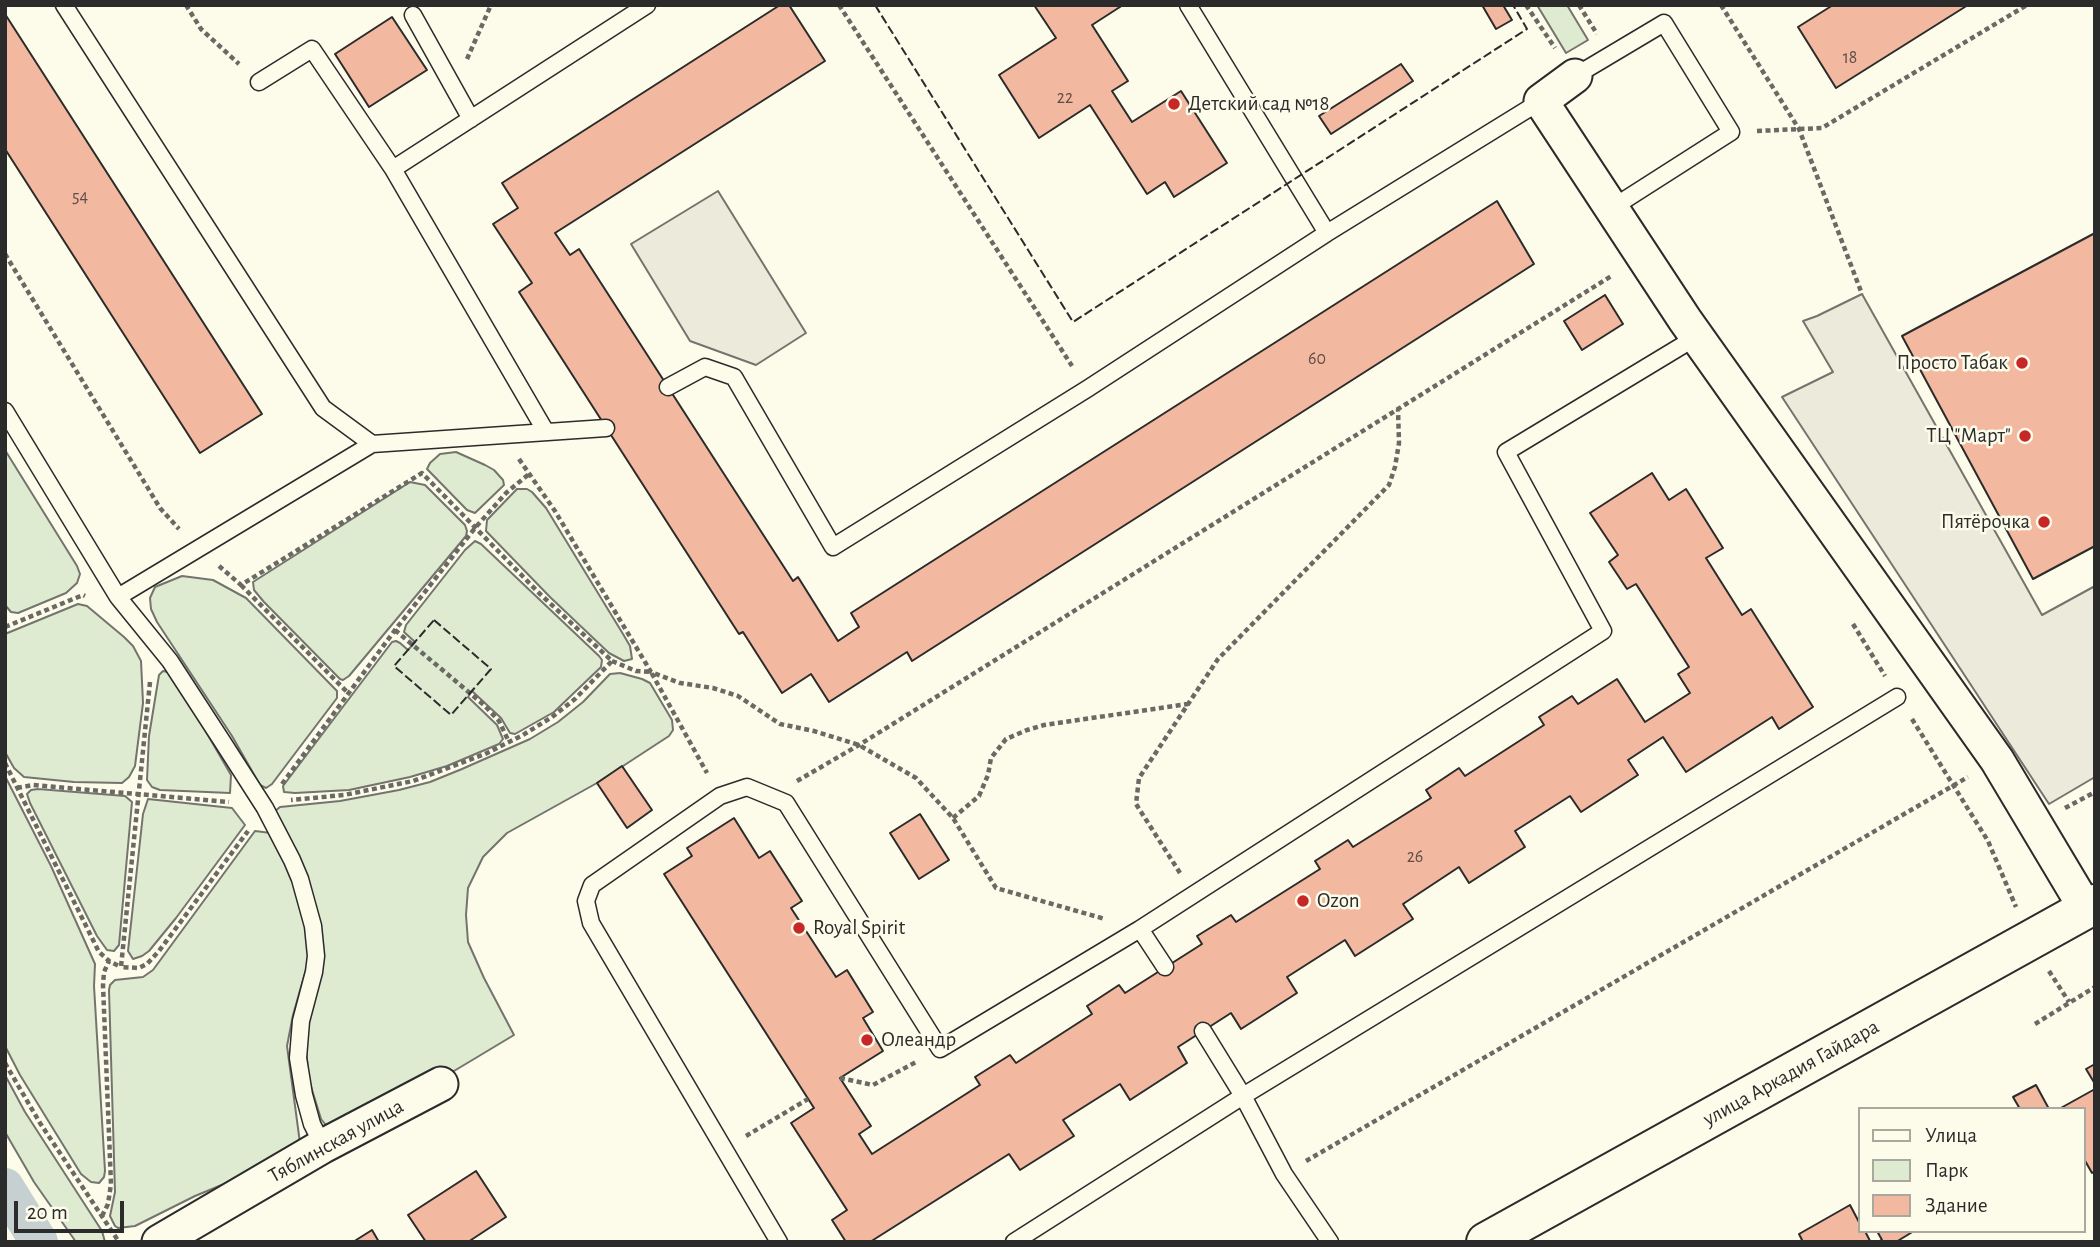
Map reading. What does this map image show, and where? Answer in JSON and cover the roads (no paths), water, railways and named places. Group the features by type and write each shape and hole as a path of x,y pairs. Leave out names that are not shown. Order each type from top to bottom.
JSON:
{"main road":[{"name":"улица Аркадия Гайдара","path":"1486,1242 2090,907"}],"street":[{"path":"1575,76 1541,101 1698,337 1997,760 2090,907"},
{"name":"Тяблинская улица","path":"159,1242 323,1146 441,1084"}],"lane":[{"path":"64,5 323,408 372,444"},
{"path":"393,169 647,5"},
{"path":"1188,5 1327,233"},
{"path":"413,15 471,119"},
{"path":"1575,76 1664,23 1731,132 1612,208"},
{"path":"258,82 312,49 393,169 546,432"},
{"path":"668,387 705,366 734,377 833,547 1087,389 1327,233 1541,101"},
{"path":"779,1242 591,923 586,901 592,885 720,796 747,786 786,803 940,1049 1140,929 1603,631 1506,452 1698,337"},
{"path":"5,411 118,597 170,661 265,808 292,860 313,926 315,964 301,1021 298,1058 309,1114 323,1146"},
{"path":"118,597 372,444 606,428"},
{"path":"1014,1242 1244,1096 1897,697"},
{"path":"1140,929 1165,967"},
{"path":"1203,1031 1244,1096 1284,1174 1330,1242"}],"waterway":[{"path":"5,1187 39,1242"}],"place":[{"name":"Детский сад №18","path":"1174,104"},
{"name":"Просто Табак","path":"2022,363"},
{"name":"ТЦ \"Март\"","path":"2025,436"},
{"name":"Пятёрочка","path":"2044,522"},
{"name":"Ozon","path":"1303,901"},
{"name":"Royal Spirit","path":"799,928"},
{"name":"Олеандр","path":"867,1040"}]}
